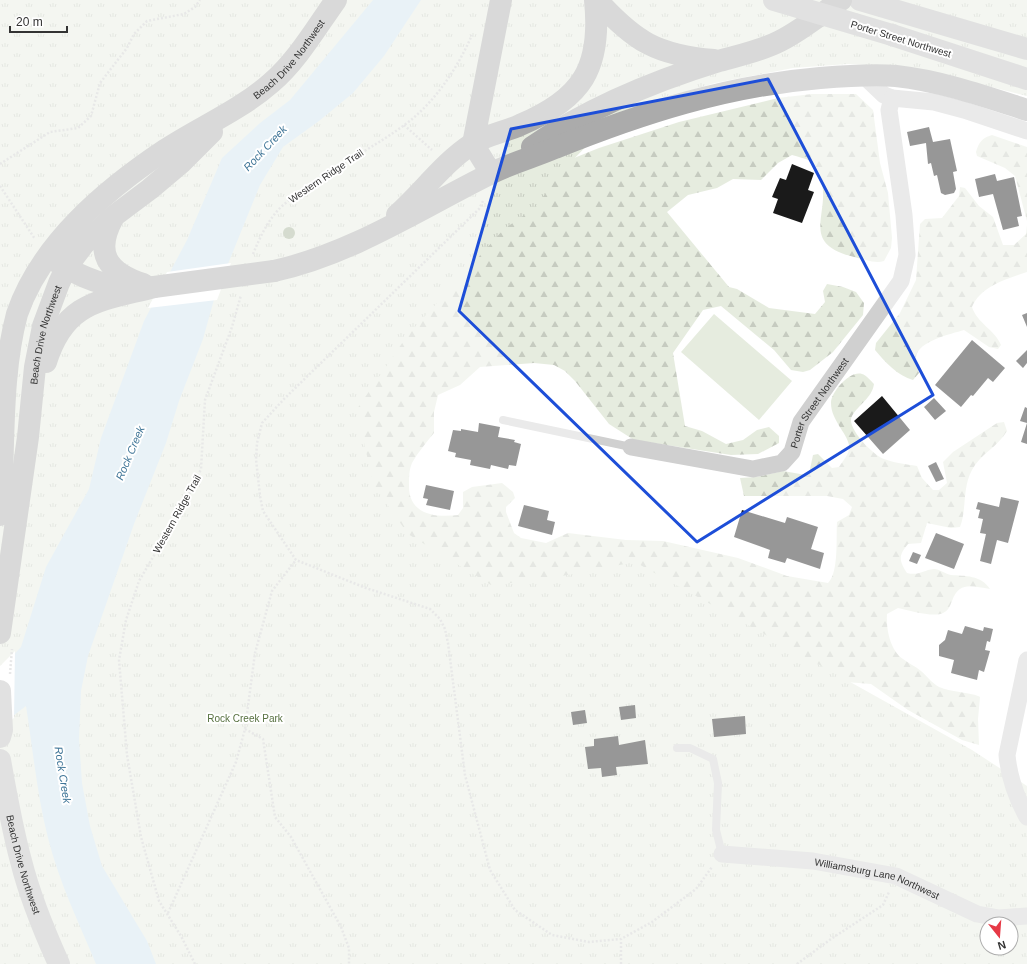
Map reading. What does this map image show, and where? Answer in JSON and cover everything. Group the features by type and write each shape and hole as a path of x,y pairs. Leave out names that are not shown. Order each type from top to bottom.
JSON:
{"main road":[{"name":"Beach Drive Northwest","path":"0,505 4,397 8,352 16,316 47,255 70,228 124,181 165,150 234,110 278,77 336,0"},
{"path":"494,172 473,144 501,0"},
{"path":"380,231 413,201 446,165 473,144 544,115 569,96 581,84 588,72 596,42 598,26 596,0"},
{"path":"596,0 616,22 643,41 677,55 720,61"},
{"name":"Porter Street Northwest","path":"774,0 892,35 1027,79"},
{"path":"494,172 548,135 615,100 720,61 750,53 779,42 793,34 841,0"},
{"path":"860,0 920,16 1027,49"},
{"path":"28,437 48,357 58,332 66,321 86,306 154,287 274,270 318,258 380,231 494,172 608,126 654,110 723,92 793,80 863,75 894,76 934,81 1027,110"},
{"name":"Beach Drive Northwest","path":"0,633 28,437 35,367 44,326 66,268 84,244 114,216 150,189 182,162 234,110"},
{"path":"114,216 105,234 104,250 106,261 128,278 154,287"},
{"path":"47,255 66,268 93,280 112,285 154,287"},
{"path":"0,691 2,730 0,737"},
{"name":"Beach Drive Northwest","path":"0,760 22,867 36,908 59,964"}],"street":[{"path":"863,75 884,95 892,98 934,102 964,110 1027,131"},
{"name":"Porter Street Northwest","path":"631,447 753,469 782,463 792,452 800,422 901,281 907,255 904,215 889,110 892,98"},
{"path":"1027,660 1007,755 1008,769 1018,801 1027,817"},
{"name":"Williamsburg Lane Northwest","path":"722,854 813,861 896,876 977,914 998,918 1027,916"}],"lane":[{"name":"Porter Street Northwest","path":"503,420 631,447"},
{"path":"677,748 690,748 713,759 718,783 716,830 722,854"}],"path":[{"path":"0,164 50,132 78,128 91,116 100,83 127,48 134,34 147,21 184,14 195,7 200,0"},
{"name":"Western Ridge Trail","path":"252,257 269,222 290,199 341,164 404,126 429,102 452,73 464,54 472,33"},
{"path":"404,126 435,152"},
{"path":"494,172 480,209 284,399 262,423 257,443 256,459 263,511 296,560 366,588 430,608 440,619 445,629 448,643 465,776 490,870 515,910 552,935 589,942 621,938 652,922 696,889 722,854"},
{"path":"0,186 47,255"},
{"name":"Western Ridge Trail","path":"194,964 160,901 141,837 127,755 119,660 126,620 140,581 187,499 201,469 205,400 232,327 242,292"},
{"path":"167,914 236,762 245,728 254,653 272,591 296,560"},
{"path":"245,728 264,739 275,817 292,836 341,927 349,948 349,964"},
{"path":"797,964 831,938 883,905 896,876"},
{"path":"621,938 621,964"}],"highlighted area":[{"path":"768,79 933,395 697,542 459,311 511,129"}],"green space":[{"name":"Rock Creek Park","path":"0,0 1027,0 1027,96 916,68 848,64 793,68 715,83 620,112 560,173 535,208 504,229 407,336 357,409 373,484 408,534 491,585 541,580 635,562 972,750 1027,786 1027,964 0,964"},
{"path":"812,94 856,94 873,110 880,163 888,193 892,238 891,248 884,261 873,262 854,257 836,251 826,243 821,234 820,224 823,187 819,173 811,162 792,155 778,163 761,180 733,179 717,188 688,195 667,212 729,287 737,289 769,308 815,314 825,302 823,291 827,284 843,287 856,292 864,303 863,315 833,352 810,370 803,372 791,370 774,350 721,306 703,310 673,353 685,426 702,431 726,444 743,440 757,430 769,427 779,436 779,443 758,454 731,455 634,440 609,424 575,381 565,371 554,365 534,363 480,367 460,385 438,395 434,412 434,433 419,451 411,466 409,476 410,495 413,502 424,512 440,516 458,515 463,508 463,492 472,487 502,483 513,492 515,498 506,507 506,512 514,533 521,538 546,543 568,533 626,540 663,541 738,558 787,576 828,583 832,578 834,571 837,545 837,522 849,515 852,507 843,499 827,496 744,496 740,478 756,477 783,471 806,475 809,474 813,455 818,454 832,468 839,467 848,453 849,445 848,440 836,421 831,403 834,393 842,383 852,375 862,374 874,384 871,393 852,416 851,421 856,434 879,457 892,462 917,466 922,478 933,490 939,490 947,483 943,462 953,452 997,423 1004,422 1007,431 999,442 975,464 969,477 960,527 951,528 927,523 921,543 908,544 901,555 902,565 907,573 915,574 936,569 951,575 972,577 982,581 990,589 972,586 962,588 958,590 948,610 939,614 927,614 898,608 887,614 887,626 890,639 899,655 921,671 939,687 951,691 973,694 980,697 978,719 979,745 962,740 908,710 871,684 821,680 747,659 696,617 678,587 660,578 608,574 547,580 521,589 501,589 487,584 464,569 444,567 438,573 443,583 486,617 529,658 542,658 614,617 645,626 644,636 666,652 679,687 683,713 658,726 650,727 643,722 635,698 622,695 630,674 623,668 615,665 594,667 556,681 551,695 564,729 559,741 540,763 538,778 551,818 553,864 562,886 582,906 600,910 628,904 670,878 683,876 687,881 674,895 618,929 592,932 560,924 523,901 510,880 500,855 477,789 462,646 452,625 439,607 423,595 329,560 311,550 295,538 282,523 273,504 268,480 267,465 271,435 277,421 412,287 494,210 539,172 599,148 679,122 778,98"},
{"path":"992,135 1027,147 1027,221 1015,176 1005,168 977,156 976,152 980,143 983,139"},
{"path":"960,187 965,188 979,206 993,217 1003,245 1014,245 1026,234 1027,225 1027,272 995,284 976,300 972,307 978,318 995,335 1001,345 998,349 989,347 964,330 944,336 929,342 918,351 916,363 919,373 913,380 897,372 887,364 875,350 876,343 900,313 916,280 920,224 925,219 942,218 959,196"},
{"path":"714,314 792,381 759,420 681,352"}],"water":[{"name":"Rock Creek","path":"373,0 421,0 384,56 353,93 319,121 283,147 260,185 215,296 203,339 179,401 166,443 134,524 88,656 81,691 79,739 82,783 90,826 102,866 147,941 156,964 96,964 76,918 48,838 38,789 26,706 0,726 0,669 21,647 46,567 89,489 101,438 144,321 187,240 222,158 260,123 290,100"}],"pier":[{"path":"231,263 217,300 148,308 167,272"},
{"path":"15,651 14,718 0,728 0,666"}],"building":[{"path":"929,127 933,142 950,139 957,171 953,172 956,189 954,193 945,195 941,193 937,175 934,176 931,163 928,164 926,143 910,146 907,132"},
{"path":"792,164 814,173 808,190 814,192 802,223 773,213 778,199 772,197 780,178 786,180"},
{"path":"995,174 997,181 1014,177 1022,216 1017,217 1019,226 1003,230 993,194 979,197 975,179"},
{"path":"1027,313 1027,327 1022,315"},
{"path":"972,340 1005,368 993,382 988,378 973,396 971,395 961,407 935,385"},
{"path":"1027,350 1027,363 1023,368 1016,361"},
{"path":"882,396 910,430 883,454 854,421"},
{"path":"934,398 946,411 935,420 924,407"},
{"path":"1025,407 1027,408 1027,423 1020,421"},
{"path":"479,423 500,427 498,437 515,440 514,442 521,444 516,466 509,465 508,469 491,465 490,469 470,465 471,460 455,457 456,453 448,451 453,430 461,431 461,429 478,432"},
{"path":"1027,423 1027,444 1021,442"},
{"path":"936,462 944,479 936,482 928,466"},
{"path":"426,485 454,491 450,510 426,505 428,499 423,498"},
{"path":"1001,497 1019,501 1008,543 997,540 991,564 980,561 986,534 980,533 983,519 978,518 980,510 976,509 978,502 999,507"},
{"path":"524,505 549,511 547,520 555,522 552,535 518,526"},
{"path":"742,510 785,523 787,517 818,527 811,549 824,553 820,569 787,558 785,563 768,558 770,550 734,537"},
{"path":"936,533 964,544 954,569 925,558"},
{"path":"913,552 921,555 917,564 909,561"},
{"path":"965,626 983,631 984,627 993,629 990,642 987,641 985,650 990,651 984,672 979,670 977,680 951,673 954,660 939,656 939,645 945,640 948,630 962,634"},
{"path":"635,705 636,718 621,720 619,707"},
{"path":"585,710 587,723 573,725 571,712"},
{"path":"745,716 746,734 714,737 712,719"},
{"path":"618,736 619,745 645,740 648,764 616,767 617,775 602,777 601,768 588,769 585,747 594,746 594,739"}]}
